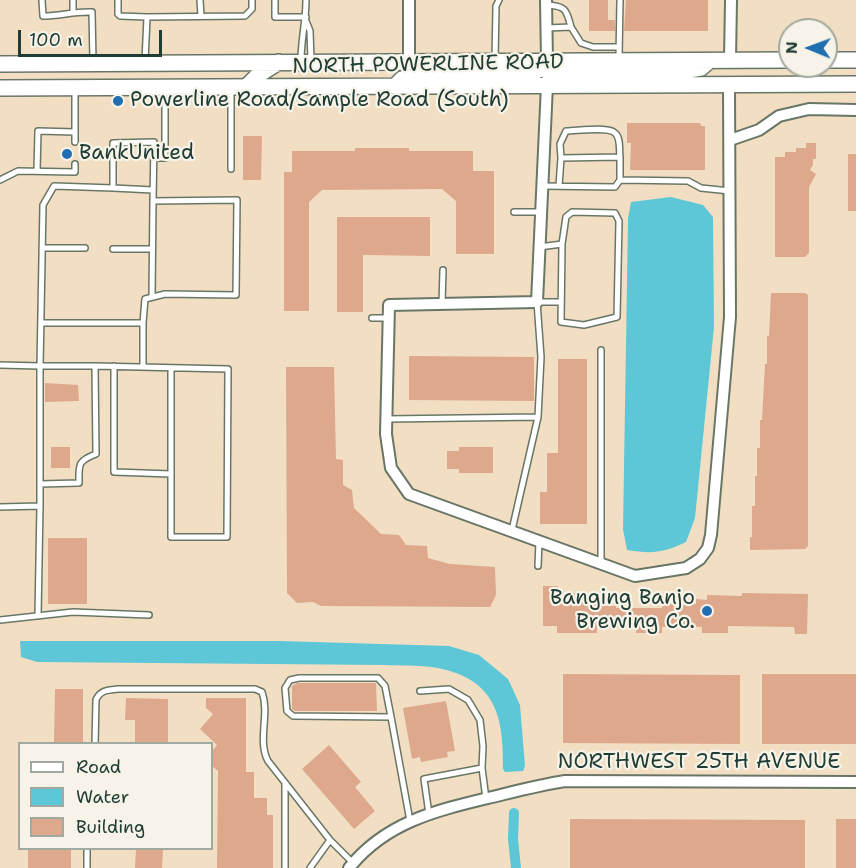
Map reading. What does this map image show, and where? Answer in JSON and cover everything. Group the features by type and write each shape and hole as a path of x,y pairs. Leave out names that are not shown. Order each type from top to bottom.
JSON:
{"main road":[{"name":"NORTH POWERLINE ROAD","path":"0,64 547,60 619,53 711,59 778,60"},
{"path":"547,85 553,75 561,72 683,71 701,68 711,59"},
{"path":"394,87 402,79 424,75 523,75 542,69 547,60"},
{"path":"838,60 856,60"},
{"path":"239,87 279,62"},
{"name":"NORTH POWERLINE ROAD","path":"0,88 856,84"}],"street":[{"path":"409,0 409,61"},
{"path":"730,0 730,59"},
{"path":"546,3 547,60"},
{"path":"547,85 537,302 389,305 386,434 391,468 409,494 635,576 686,568 700,559 708,548 711,535 729,328 729,86"},
{"path":"730,140 759,130 779,116 809,110 856,110"},
{"name":"NORTHWEST 25TH AVENUE","path":"351,866 377,841 410,820 486,799 565,781 856,782"}],"lane":[{"path":"42,0 43,16 64,16 73,11 92,12 93,63"},
{"path":"73,0 73,11"},
{"path":"118,0 120,16 147,17 245,16 252,9 252,0"},
{"path":"200,0 201,16"},
{"path":"275,0 275,17 306,19"},
{"path":"306,0 306,19 310,31 306,62"},
{"path":"495,60 496,6 499,0"},
{"path":"546,3 559,5 567,11 571,27 582,43 619,53 620,0"},
{"path":"145,63 147,17"},
{"path":"306,19 302,29 306,62"},
{"path":"546,28 571,27"},
{"path":"231,169 239,87"},
{"path":"75,88 75,141"},
{"path":"154,158 165,158 165,88"},
{"path":"542,186 615,187 620,180 619,138 615,133 607,130 566,131 560,144 559,186"},
{"path":"37,171 38,131 75,132"},
{"path":"113,188 112,143 154,142 152,297"},
{"path":"561,158 620,157"},
{"path":"0,180 18,171 75,172 75,164"},
{"path":"620,180 688,181 701,188 730,191"},
{"path":"38,616 43,205 54,186 153,190"},
{"path":"143,367 142,323 145,299 165,294 236,295 237,200 153,201"},
{"path":"514,212 541,212"},
{"path":"572,212 615,213 619,221 616,317 584,325 561,322 562,244 566,217 572,212"},
{"path":"539,247 562,244"},
{"path":"42,248 85,248"},
{"path":"113,249 152,249"},
{"path":"442,270 442,304"},
{"path":"512,530 538,417 541,357 537,302 561,302"},
{"path":"372,318 389,318"},
{"path":"41,322 142,323"},
{"path":"600,350 601,563"},
{"path":"0,365 114,366 228,369 227,537 171,537 171,368"},
{"path":"40,484 79,483 79,466 84,458 96,454 95,366"},
{"path":"114,366 114,472 171,474"},
{"path":"387,419 538,417"},
{"path":"0,507 40,506"},
{"path":"538,566 539,540"},
{"path":"0,621 73,612 149,615"},
{"path":"391,717 293,716 287,711 285,688 290,680 299,678 378,678 385,686 391,717 410,820"},
{"path":"95,742 96,700 98,694 104,691 118,689 255,689 262,692 265,756 351,866"},
{"path":"420,691 449,689 468,700 480,720 486,799"},
{"path":"429,814 424,779 482,768"},
{"path":"285,784 285,868"},
{"path":"310,868 330,840"},
{"path":"87,850 87,868"}],"water":[{"path":"671,197 703,205 713,217 714,327 695,518 686,542 657,552 644,552 627,550 623,529 628,219 631,202"},
{"path":"20,641 280,641 449,646 479,655 508,679 520,705 525,766 523,771 505,772 501,731 491,701 482,689 469,679 453,672 426,666 385,665 37,662 21,657"}],"building":[{"path":"589,0 608,0 608,20 615,20 615,31 589,31"},
{"path":"626,0 708,0 708,31 624,31"},
{"path":"627,123 700,123 701,126 705,126 705,170 630,170 631,143 627,143"},
{"path":"243,136 262,136 261,180 243,180"},
{"path":"806,143 816,143 816,159 813,159 810,170 816,174 809,187 809,253 805,257 775,257 775,157 785,157 785,152 796,152 796,148 806,148"},
{"path":"355,148 473,151 473,171 494,171 494,254 456,254 456,201 442,189 322,190 309,202 309,311 284,311 284,172 292,172 292,151 355,151"},
{"path":"848,154 856,154 856,211 848,211"},
{"path":"337,217 430,217 430,256 363,255 363,312 337,312"},
{"path":"771,293 805,293 808,295 808,546 805,549 750,550"},
{"path":"409,356 534,357 534,401 409,400"},
{"path":"558,359 587,359 587,524 540,524 540,492 547,492 547,453 558,453"},
{"path":"286,367 334,367 336,459 343,460 343,485 352,490 354,508 381,534 399,535 406,545 427,546 428,558 450,564 495,567 496,595 490,607 321,606 313,602 297,603 287,593"},
{"path":"45,383 78,385 79,401 45,402"},
{"path":"51,447 70,447 70,468 51,468"},
{"path":"459,447 493,447 493,473 459,473 459,469 447,469 447,451 459,451"},
{"path":"48,538 87,538 87,604 48,604"},
{"path":"543,586 558,586 558,593 577,593 577,600 597,600 597,606 616,606 616,608 662,608 662,604 696,604 696,599 707,600 707,595 808,594 807,634 795,634 794,627 728,626 728,633 702,633 702,627 677,626 662,627 662,633 636,633 636,627 597,626 597,633 557,633 557,626 543,626"},
{"path":"563,674 740,675 740,744 563,743"},
{"path":"762,674 856,674 856,744 762,744"},
{"path":"297,683 376,683 377,711 295,711 292,709 292,686"},
{"path":"55,689 83,689 83,742 54,742"},
{"path":"126,698 168,699 168,742 135,742 135,720 125,720"},
{"path":"206,698 246,698 246,772 254,772 254,798 267,798 267,815 273,815 273,868 217,868 218,771 213,767 213,750 217,745 200,729 213,714 206,708"},
{"path":"446,701 455,751 447,752 448,757 421,762 420,757 412,759 403,708"},
{"path":"329,745 361,782 355,787 375,811 354,829 302,769"},
{"path":"570,819 805,820 805,868 570,868"},
{"path":"836,819 856,819 856,868 836,868"},
{"path":"28,850 71,850 71,868 28,868"},
{"path":"136,850 163,850 162,868 135,868"}],"waterway":[{"path":"514,813 513,839 516,868"}],"place":[{"name":"Powerline Road/Sample Road (South)","path":"118,101"},
{"name":"BankUnited","path":"67,154"},
{"name":"Banging Banjo Brewing Co.","path":"707,611"}]}
